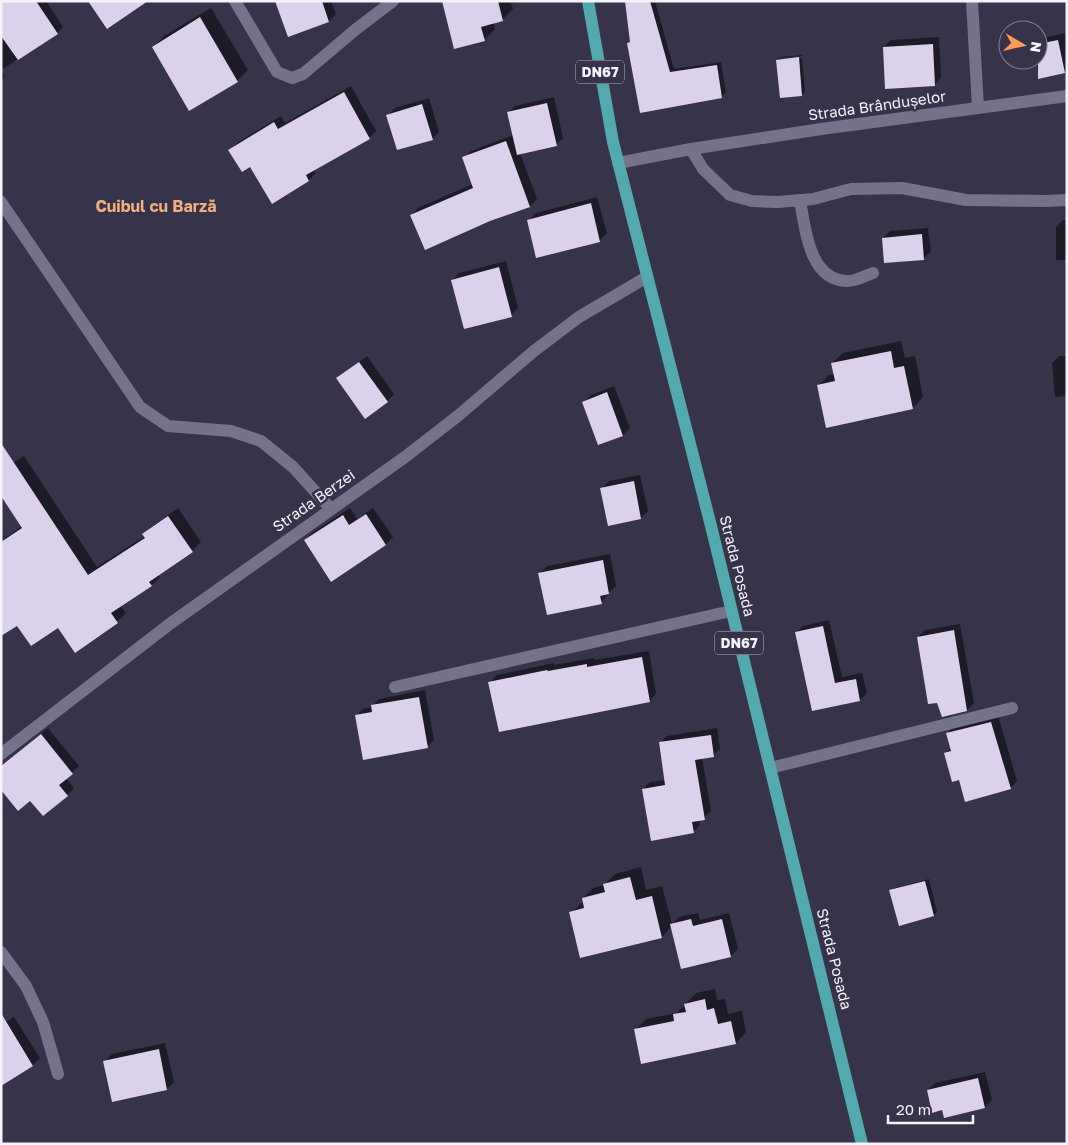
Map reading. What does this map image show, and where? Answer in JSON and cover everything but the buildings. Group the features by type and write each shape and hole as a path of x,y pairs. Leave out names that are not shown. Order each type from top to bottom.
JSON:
{"main road":[{"name":"Strada Posada","path":"588,1 618,163 731,611 862,1144"}],"street":[{"path":"235,1 277,72 292,78 303,74 392,1"},
{"path":"972,1 978,108"},
{"name":"Strada Brândușelor","path":"618,163 691,149 1067,96"},
{"path":"691,149 703,169 730,195 752,201 778,202 813,199 851,189 902,188 966,200 1046,202 1067,200"},
{"path":"800,200 807,242 816,261 831,278 848,282 873,274"},
{"path":"1,202 140,407 168,426 231,431 261,441 293,467 331,509"},
{"name":"Strada Berzei","path":"1,754 171,623 459,415 534,351 579,317 647,276"},
{"path":"395,687 731,611"},
{"path":"770,768 1012,708"},
{"path":"1,952 26,986 43,1022 58,1074"}],"district":[{"name":"Cuibul cu Barză","path":"156,206"}]}
